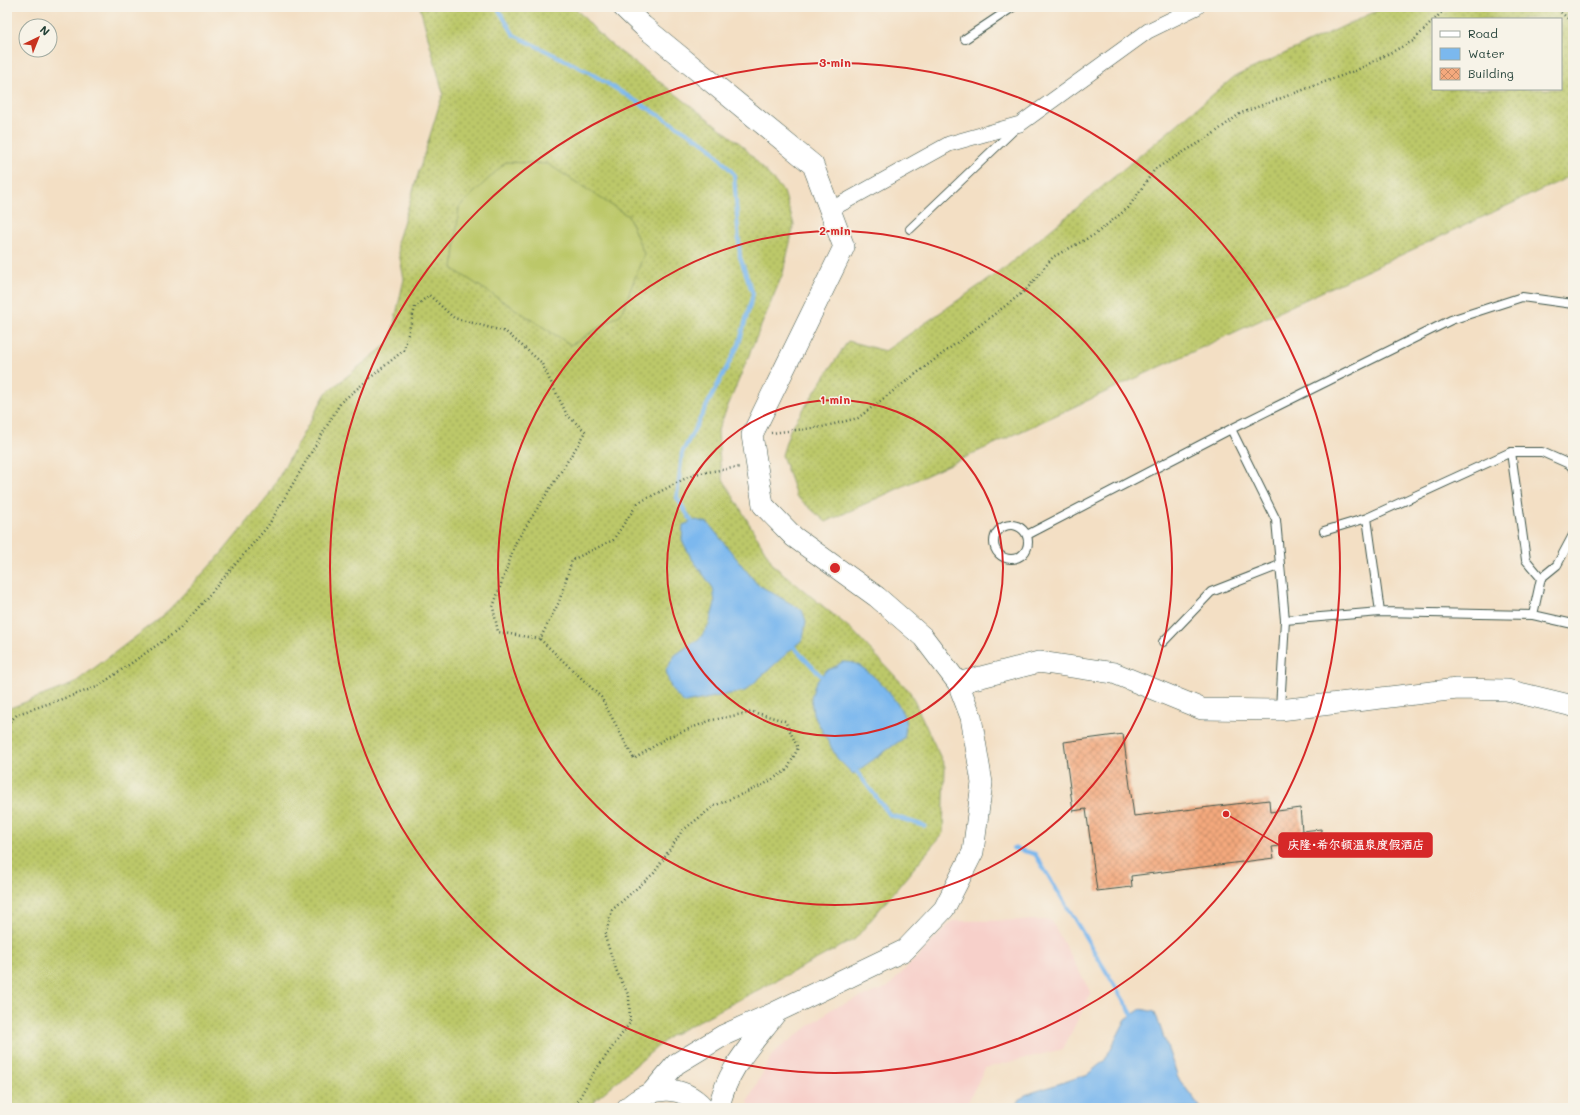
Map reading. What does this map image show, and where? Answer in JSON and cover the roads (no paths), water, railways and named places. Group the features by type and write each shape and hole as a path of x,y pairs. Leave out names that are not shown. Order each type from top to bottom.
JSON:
{"street":[{"path":"623,7 643,26 813,164 844,247 752,435 763,505 794,537 877,596 924,637 958,683 971,717 982,783 973,852 944,909 905,950 776,1012 724,1035 676,1064 652,1092"},
{"path":"830,210 949,144 1020,124 1148,31 1197,7"},
{"path":"958,683 1039,662 1114,673 1202,709 1280,710 1457,689 1507,690 1573,706"},
{"path":"719,1108 722,1092 738,1061 776,1012"},
{"path":"627,1108 638,1098 652,1092 667,1090 683,1093 697,1100 704,1108"}],"lane":[{"path":"965,39 1013,7"},
{"path":"910,229 1020,124"},
{"path":"1027,535 1231,429 1451,320 1522,296 1573,304"},
{"path":"1231,429 1276,520 1285,620 1280,710"},
{"path":"1324,531 1367,518 1511,452 1542,452 1569,464 1573,468"},
{"path":"1511,452 1526,560 1541,578"},
{"path":"1367,518 1380,612"},
{"path":"1013,525 1023,530 1027,535 1028,546 1022,556 1017,559 1006,559 996,552 993,541 994,536 1002,527 1013,525"},
{"path":"1533,615 1541,578 1557,565 1573,535"},
{"path":"1163,642 1212,592 1280,565"},
{"path":"1285,620 1380,612 1533,615 1573,624"}],"water":[{"path":"696,520 708,523 757,584 802,610 806,621 803,639 745,691 685,703 672,689 666,670 675,655 700,638 709,625 715,603 713,588 690,556 682,540 683,525"},
{"path":"842,662 854,663 875,678 895,700 906,723 904,738 853,774 837,758 813,714 811,698 815,684 825,671"},
{"path":"1141,1009 1155,1012 1178,1078 1201,1108 1013,1108 1025,1095 1088,1074 1105,1060 1126,1019"}],"waterway":[{"path":"497,7 514,35 587,71 708,145 734,174 740,257 753,294 739,344 682,453 677,498 694,525"},
{"path":"790,643 824,679"},
{"path":"854,768 890,815 925,826"},
{"path":"1013,848 1035,854 1135,1019"}],"place":[{"name":"庆隆·希尔顿温泉度假酒店","path":"1226,814"}]}
